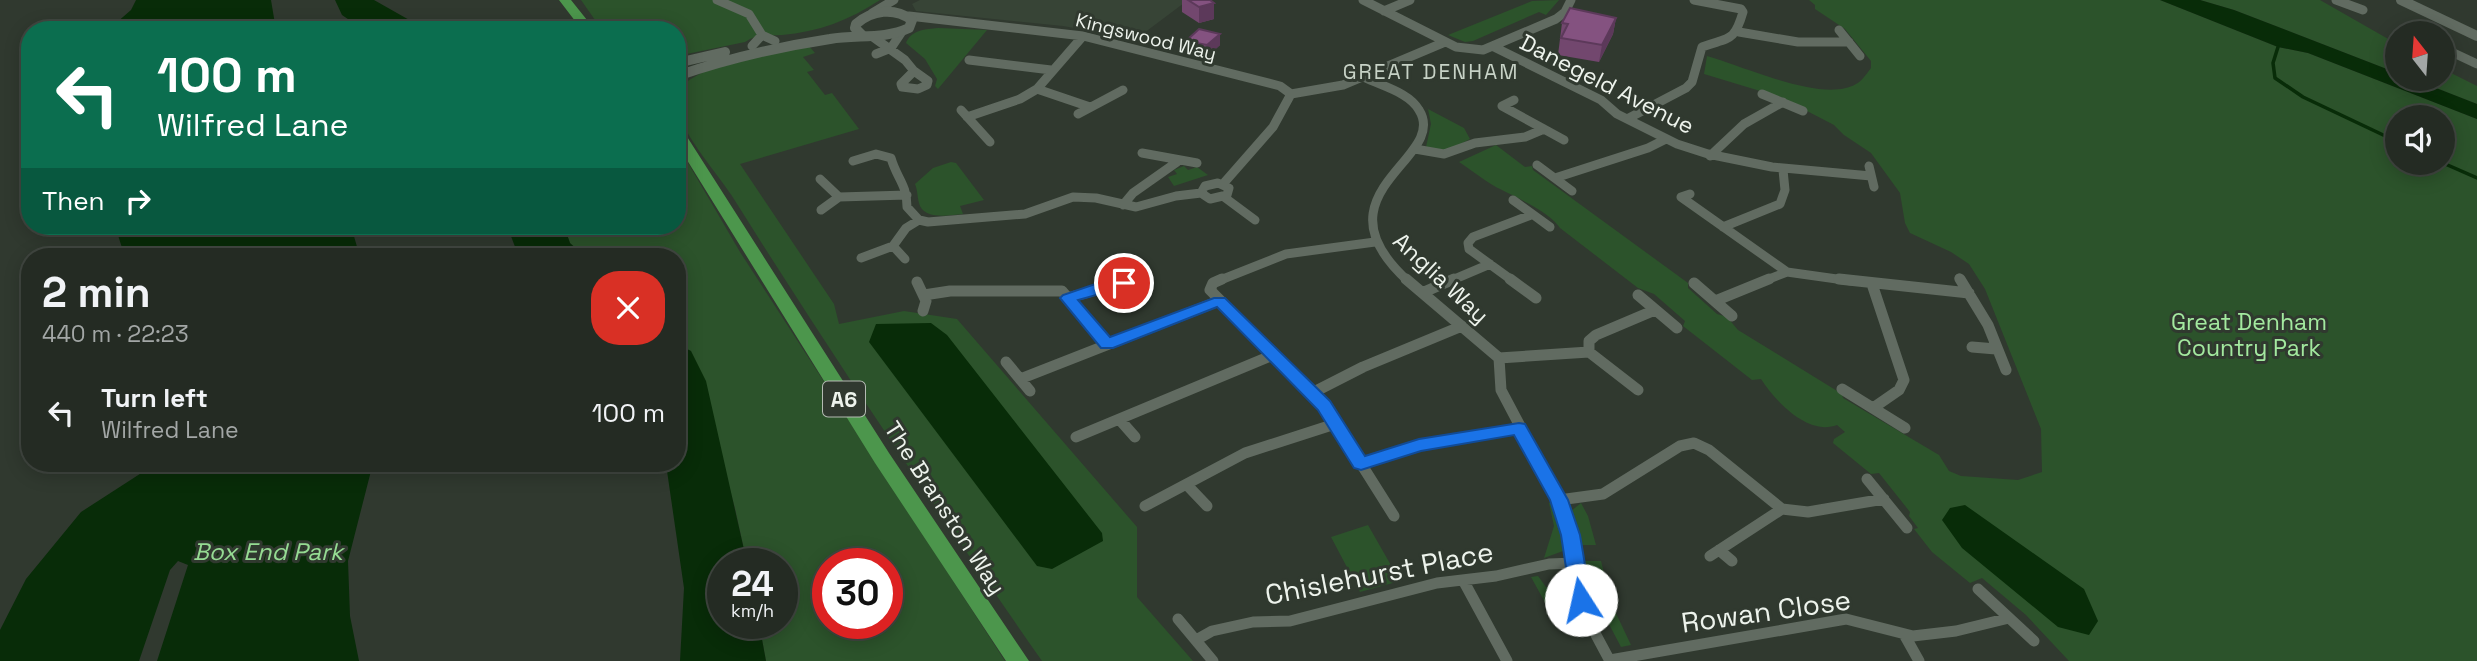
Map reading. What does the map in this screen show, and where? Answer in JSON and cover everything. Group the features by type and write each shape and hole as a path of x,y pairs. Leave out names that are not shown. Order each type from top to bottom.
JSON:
{"highway":[{"path":"565,0 582,21"},
{"name":"The Branston Way","path":"686,146 832,380 1018,661"}],"street":[{"path":"717,0 749,14 762,35 775,41"},
{"path":"686,60 856,24 896,0 898,12"},
{"path":"1363,0 1466,50 1483,50 1556,19 1565,12 1571,0"},
{"path":"1384,11 1410,0"},
{"path":"1627,119 1686,88 1692,82 1702,47 1735,38 1739,32 1741,9 1694,0"},
{"path":"2336,0 2363,10"},
{"path":"2401,0 2477,36"},
{"path":"869,15 898,12 912,20 891,48 876,54"},
{"name":"Kingswood Way","path":"909,16 1083,36 1280,86 1291,94"},
{"name":"Kingswood Way","path":"905,30 948,22"},
{"path":"856,24 857,32 873,37 891,48 928,81 928,85 917,93 901,84 914,71"},
{"path":"873,37 905,30"},
{"path":"1839,30 1860,56"},
{"path":"1739,32 1798,42 1849,42"},
{"path":"752,46 762,35"},
{"path":"686,73 776,47 863,35"},
{"path":"990,142 964,113 1020,99 1037,89 1083,36"},
{"path":"1201,193 1205,186 1223,184 1240,169 1282,114 1291,94 1331,89 1445,42"},
{"name":"Danegeld Avenue","path":"1492,46 1601,100 1627,119 1666,139 1710,156 1783,170 1870,171 1874,187"},
{"path":"2455,55 2477,64"},
{"path":"969,60 986,66 1051,71"},
{"name":"Anglia Way","path":"1364,77 1419,109 1423,121 1415,149 1377,197 1375,243 1392,265 1499,358"},
{"path":"1037,89 1090,107"},
{"path":"1078,114 1123,90"},
{"path":"1762,94 1803,111"},
{"path":"1514,100 1502,106 1564,140"},
{"path":"1710,156 1744,124 1783,102"},
{"path":"1415,149 1444,154 1475,143 1525,137 1544,129"},
{"path":"1555,178 1648,148 1666,139"},
{"path":"853,161 874,151 891,158 896,175 905,186 907,207 919,220 941,223 1025,214 1073,197 1147,206 1176,196 1201,193 1210,198 1224,197 1255,220"},
{"path":"1142,153 1159,154 1177,162 1197,163"},
{"path":"1123,205 1132,194 1160,178 1177,162"},
{"path":"1537,165 1572,191"},
{"path":"1723,227 1780,204 1785,190 1783,170"},
{"path":"820,179 839,197"},
{"path":"1223,184 1230,191 1224,197"},
{"path":"1690,194 1681,197 1787,272 1872,284 1969,293"},
{"path":"821,210 839,197 907,195"},
{"path":"1513,201 1550,227"},
{"path":"1531,215 1473,237 1468,243 1469,249 1536,298"},
{"path":"861,258 893,246 906,229 919,220"},
{"path":"1375,243 1286,254 1213,283 1210,290 1324,405 1394,516"},
{"path":"893,246 905,259"},
{"path":"1424,292 1490,264"},
{"path":"1715,301 1787,272"},
{"path":"1068,298 1142,276"},
{"path":"1959,278 1988,325 2006,370"},
{"path":"918,282 926,301 923,311"},
{"path":"1694,283 1732,316"},
{"path":"1872,284 1904,380 1899,390 1873,408"},
{"path":"924,295 950,291 1062,291 1107,344"},
{"path":"1638,295 1677,328"},
{"path":"1020,379 1219,301"},
{"path":"1589,352 1589,341 1596,335 1655,310"},
{"path":"1312,393 1363,367 1462,326"},
{"path":"1972,347 1996,349"},
{"path":"1610,661 1588,620 1581,600 1570,535 1559,500 1519,429 1501,390 1499,358 1589,352 1638,390"},
{"path":"1076,437 1273,355"},
{"path":"1006,362 1030,391"},
{"path":"1842,389 1905,428"},
{"path":"1121,420 1135,437"},
{"path":"1145,506 1217,466 1289,437 1335,424"},
{"path":"1361,464 1419,445 1519,429"},
{"path":"1559,500 1603,494 1680,446 1693,443 1709,450 1782,509"},
{"path":"1867,478 1906,528"},
{"path":"1187,485 1207,506"},
{"path":"1732,561 1714,553 1782,509 1808,512 1884,499"},
{"name":"Chislehurst Place","path":"1196,640 1212,631 1253,622 1290,621 1415,588 1549,564 1575,563"},
{"path":"1463,580 1507,661"},
{"path":"1978,589 2034,641"},
{"name":"Rowan Close","path":"1610,661 1846,620 1865,620 1905,636 1919,637 2009,618"},
{"path":"1178,619 1213,661"},
{"path":"1905,636 1919,661"}],"shaded area":[{"path":"920,0 1188,0 1136,39 1063,26 916,11 912,4"}],"green space":[{"path":"581,0 880,0 845,19 821,28 758,36 745,42 686,54 686,21 596,21"},
{"path":"1559,0 1546,15 1539,12 1473,41 1465,42 1448,35 1532,1"},
{"name":"Great Denham Country Park","path":"1809,0 2160,0 2278,47 2308,53 2385,83 2385,91 2405,91 2441,105 2385,105 2385,175 2455,175 2455,110 2477,119 2477,661 2069,661 2026,615 1982,578 1970,583 1932,552 1914,529 1918,528 1909,516 1910,512 1879,473 1871,474 1833,443 1834,439 1845,432 1837,425 1815,426 1794,415 1761,379 1752,380 1683,326 1685,321 1654,294 1638,288 1543,212 1491,184 1459,162 1496,145 1525,167 1532,166 1533,170 1688,283 1688,288 1717,314 1727,317 1738,330 1842,394 1843,398 1939,455 1949,471 1961,476 2018,480 2042,472 2041,429 1985,289 1969,264 1951,252 1910,233 1905,223 1900,193 1871,153 1834,125 1780,97 1704,74 1707,56 1803,86 1842,89 1858,83 1871,68 1871,61 1845,29 1815,9 1815,5"},
{"path":"2200,0 2320,0 2385,37 2385,68 2234,10"},
{"path":"938,28 987,30 938,89 935,86 937,79 925,59 906,43 915,33"},
{"path":"809,46 815,53 803,57 814,70 807,72 825,95 832,93 859,129 740,164 834,304 839,324 904,311 957,319 1137,527 1137,597 1193,661 1042,661 884,430 686,130 686,83 710,70 759,55"},
{"path":"2455,75 2477,86 2477,104 2444,91 2455,91"},
{"path":"1428,109 1464,128 1470,139 1447,151 1426,147 1431,124"},
{"path":"686,159 740,252 1005,661 766,661 762,639 798,639 798,548 744,548 691,351 686,348 686,248 575,248 567,235 686,235"},
{"path":"956,163 984,200 960,206 963,214 933,215 920,206 915,184 933,168"},
{"path":"1184,166 1188,170 1197,167 1208,175 1174,186 1168,177 1177,174 1174,170"},
{"path":"1553,502 1565,546 1563,551 1544,558 1554,526 1549,503"},
{"path":"1581,503 1588,516 1596,545 1580,545 1571,511"},
{"path":"1368,525 1400,581 1360,592 1331,537"},
{"path":"1582,561 1601,561 1609,593 1599,596 1599,605 1595,606 1599,614 1594,615 1591,609"},
{"path":"1538,576 1546,587 1556,591 1571,623 1558,626 1531,577"},
{"path":"1613,607 1631,645 1621,647 1601,609"}],"water":[{"path":"136,0 271,0 274,21 118,21 131,10"},
{"path":"335,0 374,0 411,21 351,21 342,15"},
{"path":"2160,0 2200,0 2234,10 2385,68 2385,83 2308,53 2278,47"},
{"path":"2405,91 2444,91 2477,104 2477,119 2455,110 2455,105 2441,105"},
{"path":"118,235 354,235 357,248 122,248"},
{"path":"510,235 567,235 575,248 516,248"},
{"path":"931,323 947,335 1102,533 1103,541 1052,569 1037,566 869,342 876,324"},
{"path":"686,348 691,351 706,381 744,548 707,548 707,639 762,639 766,661 680,661 684,588 667,472 686,472"},
{"name":"Box End Park","path":"143,472 371,472 348,561 350,616 359,661 157,661 188,565 178,561 170,570 139,661 0,661 0,630 26,579 81,512"},
{"path":"1965,505 2084,589 2098,621 2089,635 2058,627 1962,548 1942,520 1950,508"}],"building":[{"path":"1188,0 1210,0 1214,3 1199,7"},
{"path":"1570,8 1616,18 1602,45 1561,38 1568,24 1562,23"},
{"path":"1199,29 1220,34 1207,45 1186,41"}],"waterway":[{"path":"2278,47 2273,63 2275,78 2303,97 2385,136"},
{"path":"2455,168 2477,178"}],"district":[{"name":"GREAT DENHAM","path":"1431,71"}],"route":[{"path":"1124,283 1112,284 1068,298 1107,344 1219,301 1324,405 1361,464 1419,445 1519,429 1559,500 1570,535 1581,600"}]}
